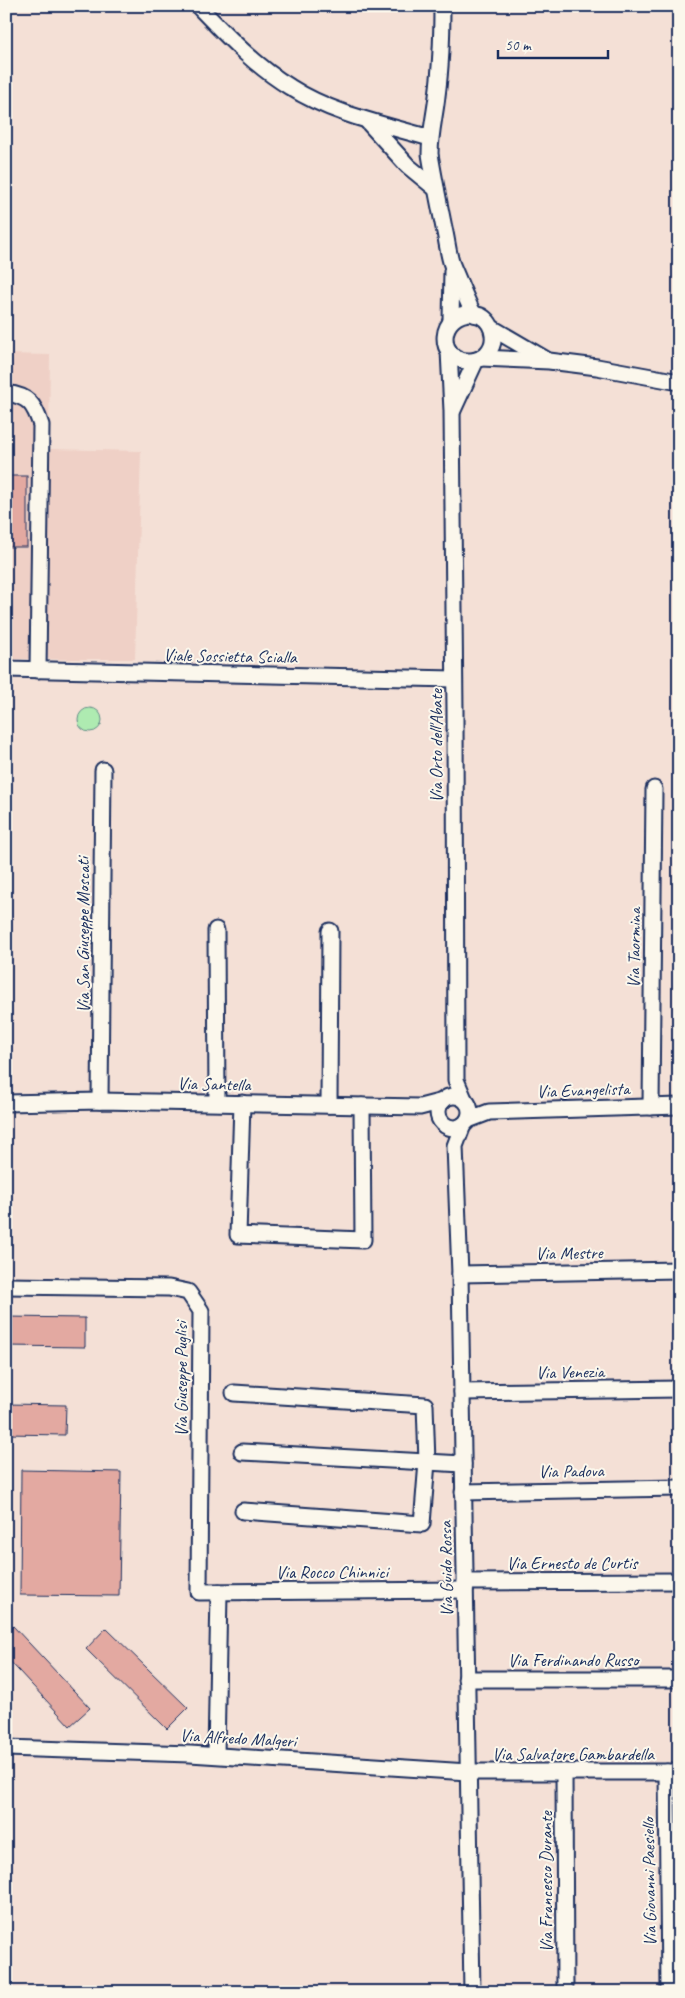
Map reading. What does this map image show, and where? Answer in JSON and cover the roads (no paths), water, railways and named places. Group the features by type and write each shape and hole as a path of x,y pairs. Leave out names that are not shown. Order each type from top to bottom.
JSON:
{"street":[{"path":"198,6 226,35 290,88 368,122 430,138"},
{"path":"442,6 441,64 430,138 430,154 452,264 474,313 488,321 492,328 493,342 487,354 479,359 452,411"},
{"path":"368,122 408,166 436,189"},
{"path":"451,320 452,264"},
{"path":"474,313 458,315 451,320 447,327 445,336 449,351 461,360 548,361 597,367 679,382"},
{"path":"492,328 548,361"},
{"name":"Via Orto dell'Abate","path":"449,351 452,411 456,1080 466,1101"},
{"path":"6,393 20,395 35,407 41,425 38,670"},
{"name":"Viale Sossietta Scialla","path":"6,670 454,679"},
{"name":"Via San Giuseppe Moscati","path":"100,1101 103,770"},
{"name":"Via Taormina","path":"651,1107 654,789"},
{"path":"216,930 216,1102"},
{"path":"329,1105 330,931"},
{"name":"Via Orto dell'Abate","path":"445,1099 456,1080"},
{"path":"455,1096 466,1101 470,1114 466,1122 456,1128 442,1121 439,1109 445,1099 455,1096"},
{"name":"Via Santella","path":"6,1103 100,1101 216,1102 420,1107 445,1099"},
{"name":"Via Evangelista","path":"466,1101 489,1112"},
{"path":"242,1103 238,1235 363,1240 362,1106"},
{"name":"Via Evangelista","path":"466,1122 489,1112 679,1106"},
{"name":"Via Santella","path":"420,1107 442,1121"},
{"name":"Via Guido Rossa","path":"442,1121 455,1146 460,1274 472,1992"},
{"name":"Via Guido Rossa","path":"455,1146 466,1122"},
{"name":"Via Mestre","path":"460,1274 679,1270"},
{"name":"Via Giuseppe Puglisi","path":"6,1286 169,1288 188,1292 201,1312 199,1592"},
{"name":"Via Venezia","path":"462,1392 679,1390"},
{"path":"234,1393 425,1405 427,1462 422,1524 243,1512"},
{"path":"242,1452 463,1464"},
{"name":"Via Padova","path":"463,1492 679,1488"},
{"name":"Via Ernesto de Curtis","path":"465,1586 679,1581"},
{"name":"Via Rocco Chinnici","path":"199,1592 465,1586"},
{"path":"216,1755 219,1592"},
{"name":"Via Ferdinando Russo","path":"466,1679 679,1679"},
{"name":"Via Alfredo Malgeri","path":"6,1748 216,1755 468,1772"},
{"name":"Via Salvatore Gambardella","path":"468,1772 673,1772"},
{"name":"Via Francesco Durante","path":"564,1772 565,1992"},
{"name":"Via Giovanni Paesiello","path":"669,1992 673,1772"}]}
